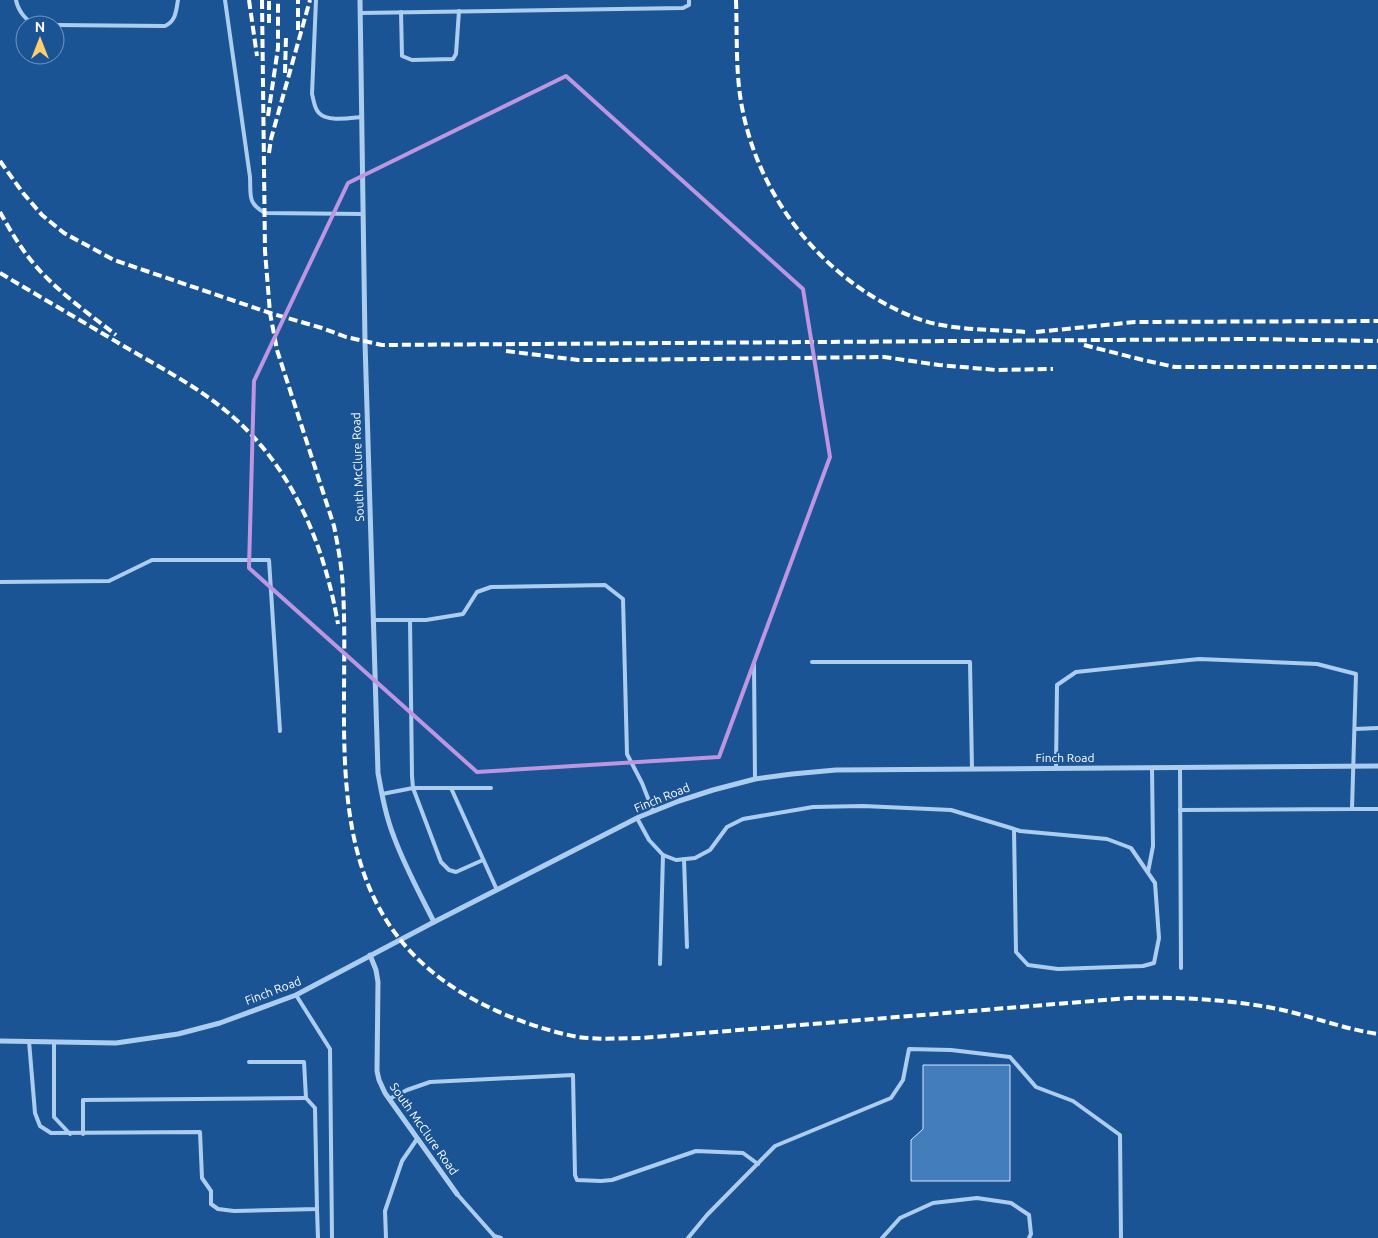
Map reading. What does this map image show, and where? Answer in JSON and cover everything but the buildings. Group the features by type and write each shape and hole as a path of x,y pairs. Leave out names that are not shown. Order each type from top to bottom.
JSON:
{"street":[{"name":"South McClure Road","path":"360,0 364,342 377,753 385,808 397,845 434,922"},
{"name":"Finch Road","path":"0,1041 116,1043 178,1034 220,1023 296,995 637,818 713,790 755,779 836,770 1378,766"},
{"name":"South McClure Road","path":"370,955 378,982 378,1074 380,1083 389,1099 457,1194"}],"lane":[{"path":"16,0 24,15"},
{"path":"65,25 165,26 170,24 175,17 178,0"},
{"path":"225,0 250,177 251,199 255,208 265,213 363,214"},
{"path":"316,0 312,94 315,107 319,114 328,118 362,118"},
{"path":"360,13 683,8 689,5 690,0"},
{"path":"401,12 402,56 412,60 453,58 456,54 459,11"},
{"path":"0,582 109,581 152,560 269,560 280,731"},
{"path":"373,620 426,620 463,614 477,592 491,587 605,585 623,599 627,754 642,783 653,811"},
{"path":"410,620 413,788 441,862 446,868 456,872 483,860"},
{"path":"1056,768 1057,685 1076,672 1198,659 1317,664 1356,674 1352,809"},
{"path":"812,662 970,662 972,769"},
{"path":"754,663 755,779"},
{"path":"1355,729 1378,728"},
{"path":"1148,872 1153,846 1152,768"},
{"path":"1180,768 1181,968"},
{"path":"382,794 413,788 491,788"},
{"path":"451,788 497,890"},
{"path":"637,818 649,840 663,855 676,860 695,858 710,850 728,828 743,819 813,807 863,806 951,810 1014,829 1107,839 1131,848 1155,883 1159,938 1154,963 1143,966 1058,969 1028,965 1016,952 1014,829"},
{"path":"1180,810 1378,809"},
{"path":"660,964 663,855"},
{"path":"684,859 687,947"},
{"path":"296,995 330,1049 332,1238"},
{"path":"29,1041 35,1113 40,1126 51,1133 200,1132 202,1178 211,1192 211,1204 218,1209 317,1209"},
{"path":"54,1042 54,1117 70,1134"},
{"path":"688,1238 707,1215 775,1146 891,1098 902,1080 909,1049 951,1050 1010,1057 1036,1087 1073,1101 1120,1135 1121,1238"},
{"path":"249,1062 304,1062 306,1098 315,1108 318,1238"},
{"path":"389,1099 430,1082 574,1075 575,1175 579,1181 612,1180 696,1150 743,1153 758,1164"},
{"path":"82,1134 82,1100 306,1098"},
{"path":"386,1238 385,1211 402,1161 418,1139"},
{"path":"457,1194 495,1237 501,1238"},
{"path":"882,1238 900,1218 933,1203 978,1198 1011,1203 1028,1215 1029,1238"}],"highlighted area":[{"path":"566,76 803,289 830,457 719,757 477,772 249,568 254,381 348,183"}],"railway":[{"path":"249,0 257,56"},
{"path":"262,0 265,251 270,313 277,350 334,526 342,573 345,756 349,811 360,862 380,910 412,954 459,991 487,1006 532,1025 586,1038 642,1038 1129,998 1185,998 1241,1003 1278,1009 1378,1034"},
{"path":"269,0 269,23"},
{"path":"268,116 278,48 278,0"},
{"path":"298,0 298,30"},
{"path":"269,153 271,139 310,0"},
{"path":"736,0 738,76 746,124 758,160 774,194 795,226 820,254 848,279 879,300 913,317 926,322 954,327 1026,332"},
{"path":"285,73 286,36"},
{"path":"0,161 42,215 64,233 114,260 270,313 346,337 382,345 1251,339 1378,341"},
{"path":"0,212 31,261 44,275 70,299 116,335"},
{"path":"0,273 190,385 215,402 249,432 269,455 286,480 314,535 324,564 338,624"},
{"path":"1036,332 1135,322 1378,321"},
{"path":"1084,345 1175,367 1378,367"},
{"path":"506,351 578,360 884,357 939,365 996,370 1053,369"}]}
